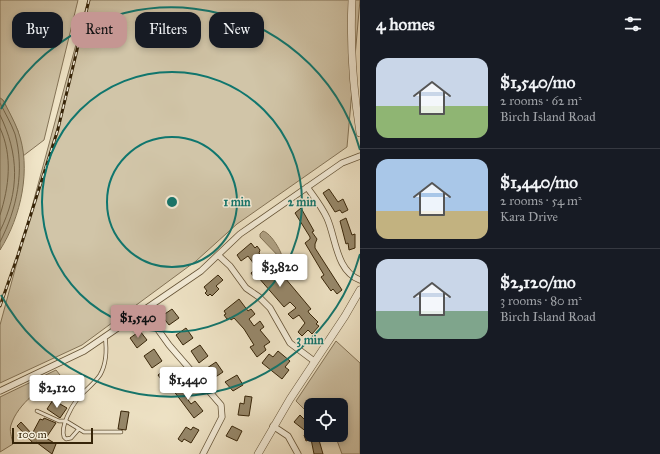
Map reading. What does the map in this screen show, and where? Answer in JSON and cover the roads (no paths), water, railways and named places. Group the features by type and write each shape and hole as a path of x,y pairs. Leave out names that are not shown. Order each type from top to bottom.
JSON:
{"street":[{"path":"352,0 352,54 356,106 360,133"},
{"path":"0,391 84,351 201,271 240,234 342,163 360,156"},
{"path":"307,187 328,219 343,262 350,272 360,280"},
{"path":"218,255 230,266 246,288 259,297 270,308 290,343 314,361"},
{"path":"258,454 273,426 314,361 352,306 360,290"},
{"path":"144,310 169,345 223,405 222,417 202,454"},
{"path":"273,426 288,436 298,454"}],"lane":[{"path":"78,430 75,436 66,439 63,434 63,428 78,398 99,376 104,366 107,349 106,336"},
{"path":"37,411 59,421 66,421 78,430 91,433 121,432"}],"water":[{"path":"0,98 3,100 18,131 22,145 24,176 19,208 14,223 0,250"},
{"path":"263,231 270,235 276,244 283,261 260,237 260,234"}],"railway":[{"path":"0,306 18,255 58,129 89,0"}]}
